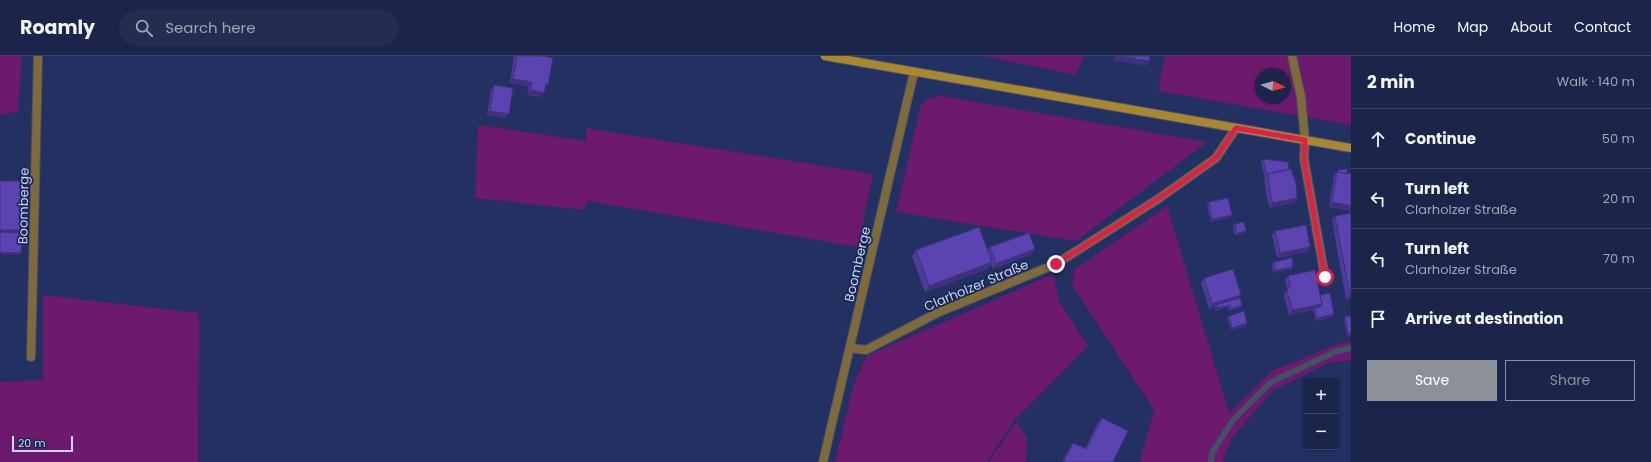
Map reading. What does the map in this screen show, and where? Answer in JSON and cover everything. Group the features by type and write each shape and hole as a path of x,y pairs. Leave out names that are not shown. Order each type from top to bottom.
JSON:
{"street":[{"name":"Boomberge","path":"31,357 38,56"},
{"path":"825,56 1351,148"},
{"path":"1292,56 1301,96 1305,140 1304,160 1325,277"},
{"name":"Boomberge","path":"823,462 851,348 914,72"},
{"name":"Clarholzer Straße","path":"851,348 866,350 939,312 1056,264 1158,199 1216,158 1236,128"}],"shaded area":[{"path":"0,56 22,56 18,111 0,116"},
{"path":"982,56 1084,56 1076,75"},
{"path":"1165,56 1351,56 1351,125 1158,91"},
{"path":"941,96 1207,142 1076,241 896,212 921,105 929,98"},
{"path":"478,125 586,141 586,128 873,174 858,247 587,201 584,210 475,198"},
{"path":"1167,206 1229,413 1272,371 1340,343 1351,342 1351,360 1328,363 1272,391 1231,439 1222,462 1140,462 1154,410 1072,285 1074,270"},
{"path":"1053,274 1059,301 1088,346 1015,420 986,462 835,462 853,386 867,356"},
{"path":"43,295 199,313 198,462 0,462 0,382 43,380"},
{"path":"1017,422 1027,438 1026,462 988,462"}],"building":[{"path":"517,56 543,56 553,58 548,85 546,84 544,93 531,90 532,82 513,79"},
{"path":"1118,56 1150,56 1149,61"},
{"path":"494,85 513,88 509,114 490,111"},
{"path":"1263,159 1288,162 1289,169 1267,175"},
{"path":"1291,169 1296,184 1297,198 1273,203 1270,194 1268,174"},
{"path":"1347,169 1347,174 1338,172 1338,170"},
{"path":"1337,172 1351,174 1351,206 1332,202"},
{"path":"0,181 26,181 24,230 0,230"},
{"path":"1228,198 1232,215 1212,219 1209,202"},
{"path":"1351,213 1351,294 1350,295 1335,216"},
{"path":"1244,222 1246,231 1237,233 1235,224"},
{"path":"1306,225 1310,247 1280,253 1275,231"},
{"path":"979,227 992,262 929,286 916,250"},
{"path":"0,232 22,233 21,253 0,252"},
{"path":"1029,233 1035,249 996,264 990,247"},
{"path":"1292,258 1293,267 1275,270 1274,262"},
{"path":"1233,269 1241,295 1212,304 1204,278"},
{"path":"1315,270 1322,304 1293,310 1287,292 1288,288 1290,287 1288,276"},
{"path":"1330,293 1334,314 1317,318 1315,308 1320,307 1322,304 1320,295"},
{"path":"1240,298 1242,305 1231,309 1230,305 1217,308 1216,305"},
{"path":"1244,311 1247,323 1232,328 1229,316"},
{"path":"1351,316 1351,333 1348,334 1345,317"},
{"path":"1102,418 1128,431 1113,462 1064,461 1073,443 1086,449"}],"waterway":[{"path":"1211,462 1212,453 1233,420 1271,382 1337,351 1351,348"}],"route":[{"path":"1056,264 1158,199 1216,158 1236,128 1305,140 1304,160 1325,277"}]}
